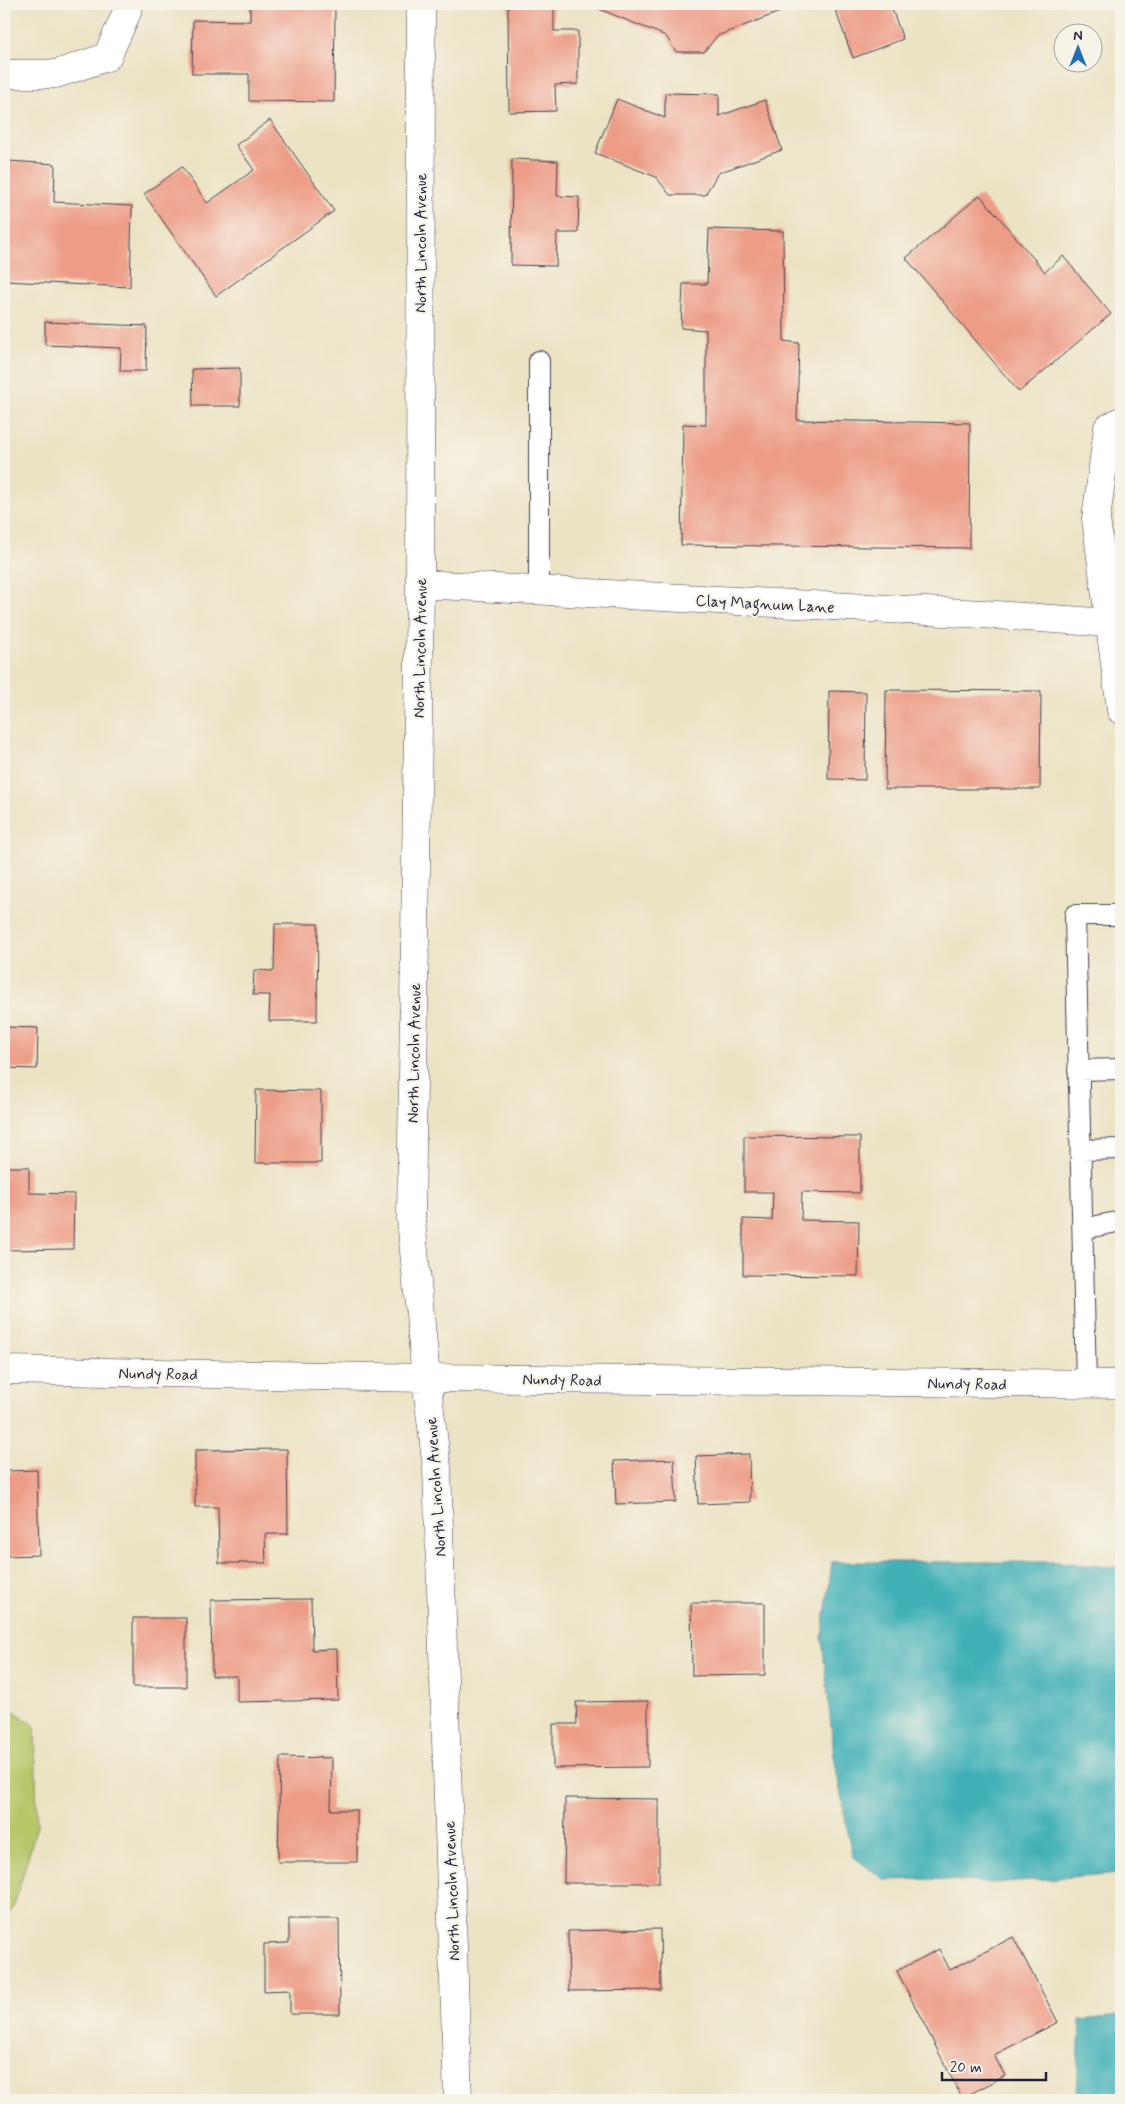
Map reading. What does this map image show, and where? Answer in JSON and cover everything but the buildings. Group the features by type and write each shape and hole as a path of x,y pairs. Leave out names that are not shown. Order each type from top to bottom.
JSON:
{"street":[{"path":"4,74 56,74 107,57 127,12 127,4"},
{"name":"North Lincoln Avenue","path":"420,4 420,584 411,1219 426,1378 437,1468 458,2100"},
{"path":"1121,421 1108,428 1096,519 1121,710"},
{"name":"Clay Magnum Lane","path":"420,584 1110,623"},
{"name":"Nundy Road","path":"4,1370 426,1378 1121,1384"}],"lane":[{"path":"539,361 539,591"},
{"path":"1086,1384 1075,915 1121,915"},
{"path":"1078,1070 1121,1069"},
{"path":"1081,1150 1121,1149"},
{"path":"1083,1230 1121,1221"}],"green space":[{"path":"4,1704 35,1726 37,1826 13,1909 4,1918"}],"water":[{"path":"832,1562 1056,1562 1121,1568 1121,1873 993,1883 931,1879 885,1880 852,1856 834,1756 822,1638"},
{"path":"1121,2016 1121,2100 1077,2100 1080,2020"}]}
